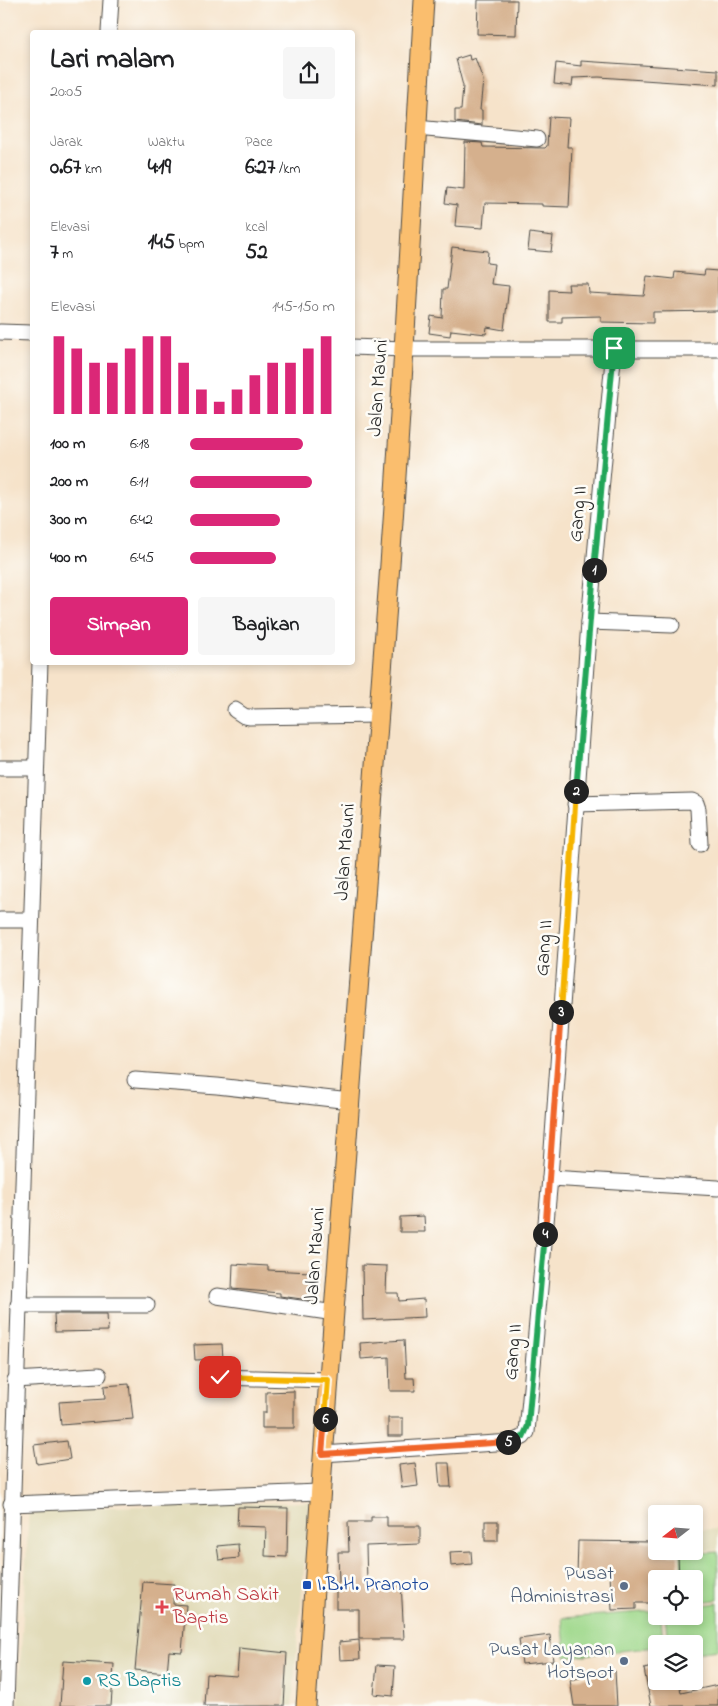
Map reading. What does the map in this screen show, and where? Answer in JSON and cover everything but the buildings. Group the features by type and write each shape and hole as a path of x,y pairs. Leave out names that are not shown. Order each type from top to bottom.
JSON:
{"main road":[{"name":"Jalan Mauni","path":"306,1706 319,1492 335,1313 404,349 424,0"}],"street":[{"path":"109,30 111,0"},
{"path":"416,128 537,139"},
{"path":"0,332 30,333"},
{"path":"355,347 404,349 718,349"},
{"name":"Gang II","path":"322,1454 512,1442 523,1437 528,1426 550,1178 589,622 614,348"},
{"path":"589,622 672,624"},
{"path":"6,1706 3,1674 11,1504 6,1479 10,1386 18,1305 40,665"},
{"path":"235,710 244,716 250,717 378,715"},
{"path":"0,768 36,768"},
{"path":"575,804 692,801 696,803 698,808 700,844"},
{"path":"0,920 30,920"},
{"path":"135,1080 217,1086 350,1101"},
{"path":"550,1178 718,1188"},
{"path":"217,1296 335,1313"},
{"path":"18,1305 147,1305"},
{"path":"10,1386 99,1376"},
{"path":"220,1377 328,1380"},
{"path":"11,1504 319,1492"}],"shaded area":[{"name":"Rumah Sakit Baptis","path":"310,1502 292,1706 18,1706 29,1509"},
{"path":"718,1529 718,1550 703,1551 703,1530"}],"green space":[{"path":"718,1552 718,1600 703,1601 703,1570 682,1570 681,1560 703,1560 703,1553"},
{"path":"718,1603 718,1650 703,1652 703,1635 667,1635 666,1625 703,1625 703,1605"},
{"path":"648,1612 648,1625 662,1625 662,1635 648,1635 648,1648 566,1657 562,1618"}],"place":[{"name":"I.B.H. Pranoto","path":"307,1585"},
{"name":"Pusat Administrasi","path":"624,1586"},
{"name":"Rumah Sakit Baptis","path":"162,1607"},
{"name":"Pusat Layanan Hotspot","path":"624,1661"},
{"name":"RS Baptis","path":"87,1681"}],"route":[{"path":"220,1377 328,1380 322,1454 512,1442 519,1440 527,1432 550,1178 569,884 589,622 614,348"}]}
